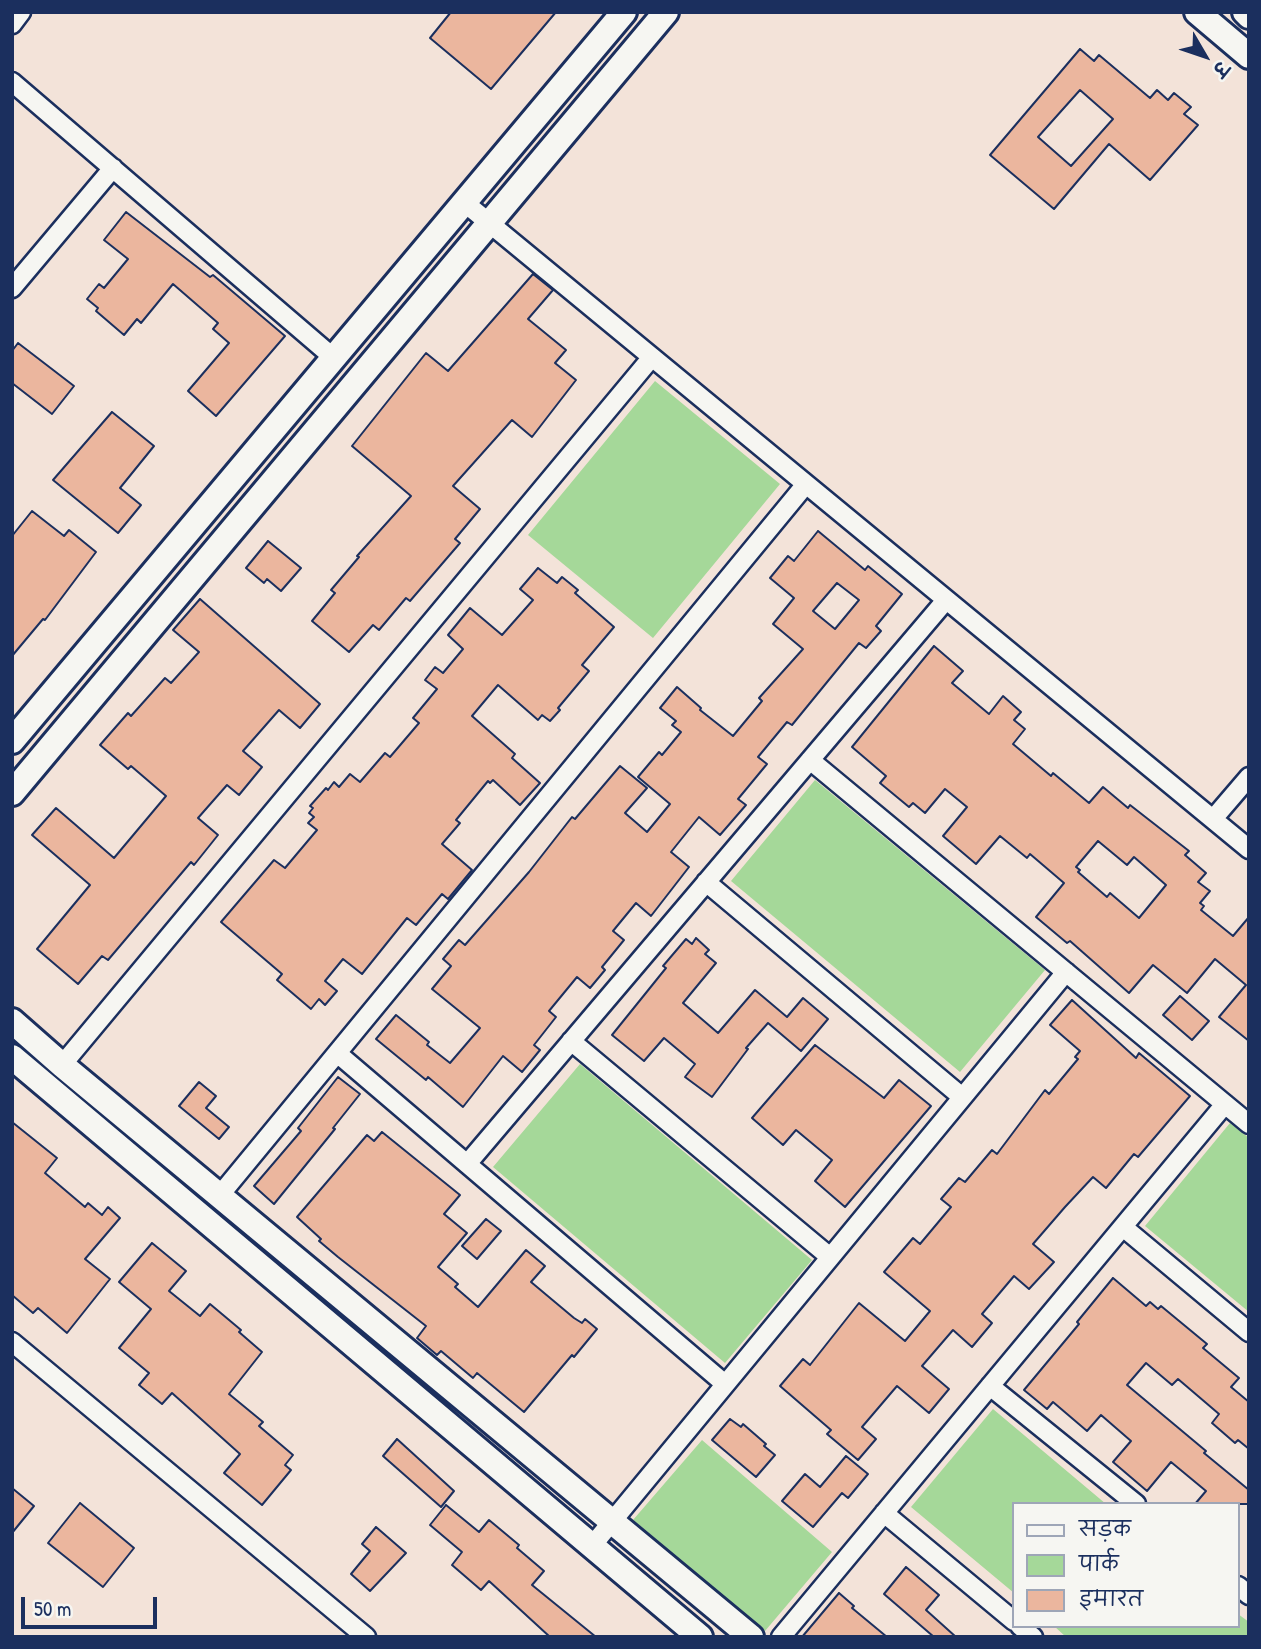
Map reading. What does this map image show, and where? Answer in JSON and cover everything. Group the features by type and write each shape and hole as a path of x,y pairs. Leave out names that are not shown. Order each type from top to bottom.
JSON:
{"street":[{"path":"12,24 21,12"},
{"path":"12,741 624,12"},
{"path":"12,793 666,12"},
{"path":"1197,12 1249,56"},
{"path":"12,82 335,359"},
{"path":"12,288 113,168"},
{"path":"465,203 1249,849"},
{"path":"62,1065 652,357"},
{"path":"219,1195 806,484"},
{"path":"467,1164 946,600"},
{"path":"810,760 1249,1124"},
{"path":"1213,819 1249,776"},
{"path":"706,882 962,1097"},
{"path":"591,1547 1066,971"},
{"path":"12,1021 751,1637"},
{"path":"572,1041 830,1257"},
{"path":"337,1053 725,1384"},
{"path":"12,1057 699,1637"},
{"path":"781,1637 1225,1104"},
{"path":"1123,1227 1249,1332"},
{"path":"12,1342 366,1637"},
{"path":"990,1386 1134,1502"},
{"path":"884,1513 1012,1619"}],"green space":[{"path":"655,381 780,484 653,638 528,535"},
{"path":"815,780 1045,970 960,1072 731,881"},
{"path":"580,1064 812,1260 725,1363 493,1167"},
{"path":"1230,1123 1249,1138 1249,1312 1145,1226"},
{"path":"993,1409 1104,1502 1012,1502 1012,1591 911,1507"},
{"path":"702,1440 832,1552 765,1631 633,1520"},
{"path":"1240,1615 1249,1622 1249,1637 1066,1637 1056,1628 1240,1628"}],"building":[{"path":"451,12 556,12 491,89 430,38"},
{"path":"1080,49 1094,61 1099,55 1150,98 1157,90 1168,100 1174,93 1191,107 1184,114 1198,125 1150,180 1109,144 1054,209 990,155","holes":["1080,90 1113,119 1071,166 1038,137"]},
{"path":"126,212 210,277 213,275 285,336 216,416 188,391 229,343 213,329 218,323 173,284 141,323 137,319 124,335 96,311 98,308 87,299 99,284 104,288 128,259 104,240"},
{"path":"533,274 553,290 528,319 566,350 555,363 576,380 532,437 512,420 453,486 480,509 455,539 460,543 410,601 406,598 379,630 373,625 349,652 312,621 335,593 331,590 359,557 357,556 411,496 352,446 426,353 448,371"},
{"path":"18,343 74,386 52,414 12,383 12,351"},
{"path":"112,412 154,446 120,488 141,505 118,533 53,480"},
{"path":"32,511 64,536 69,530 96,552 45,620 43,619 12,656 12,536"},
{"path":"818,531 865,570 868,566 902,594 876,626 881,631 866,648 859,643 792,725 787,722 758,757 767,764 738,799 746,805 720,835 699,817 671,852 689,867 651,916 636,903 613,931 624,940 602,967 605,970 590,988 577,977 549,1011 556,1017 534,1045 540,1050 522,1072 503,1056 463,1107 376,1039 396,1015 450,1063 480,1028 432,989 451,966 443,959 459,940 465,945 529,872 572,817 575,819 620,766 647,788 625,813 647,832 670,804 638,777 659,752 662,755 681,732 672,725 676,721 660,708 677,687 701,708 700,710 733,736 762,701 759,698 803,649 773,624 794,598 770,578 788,556 794,561","holes":["837,583 859,600 835,629 813,611"]},
{"path":"268,541 301,568 281,591 267,579 264,583 246,568"},
{"path":"538,568 557,583 562,577 578,590 575,593 614,627 582,665 589,671 550,721 542,715 538,720 498,685 472,716 515,754 512,758 540,783 520,805 493,780 490,783 488,781 456,820 460,823 442,844 472,870 448,899 442,894 416,925 407,918 362,974 343,959 325,981 337,991 325,1005 319,999 311,1009 277,980 282,974 221,922 274,860 285,868 317,830 308,823 314,817 309,813 313,808 310,806 326,788 328,790 334,782 339,787 350,774 360,782 385,753 390,757 419,723 413,718 437,689 425,680 435,667 443,673 463,649 448,635 470,608 502,635 533,600 520,589"},
{"path":"200,599 320,704 300,728 279,710 243,751 262,767 239,795 227,785 198,818 218,835 194,865 191,862 108,960 102,956 78,984 37,949 90,885 32,835 56,808 114,858 166,796 131,766 128,769 100,745 128,713 131,716 165,678 171,683 199,652 173,630"},
{"path":"934,646 963,671 952,683 989,714 1003,696 1021,712 1014,720 1025,729 1013,744 1089,803 1103,787 1189,851 1185,855 1206,873 1198,882 1210,891 1200,903 1204,906 1201,910 1233,936 1249,917 1249,1041 1219,1017 1246,985 1215,959 1187,993 1153,965 1129,993 1070,941 1067,943 1036,917 1064,883 1030,854 1027,858 1000,836 976,864 943,836 967,807 945,789 925,813 913,803 909,807 880,783 886,776 852,747","holes":["1098,841 1127,865 1134,857 1166,885 1139,918 1110,893 1107,897 1078,872 1080,870 1076,867"]},
{"path":"696,938 709,950 705,954 716,963 683,1003 718,1033 755,990 787,1017 803,998 828,1019 801,1051 768,1023 746,1048 748,1049 712,1097 685,1077 695,1064 664,1038 644,1061 612,1035 686,939 692,944"},
{"path":"1180,996 1209,1021 1192,1040 1163,1015"},
{"path":"1072,1000 1136,1058 1139,1053 1190,1096 1138,1157 1134,1154 1106,1188 1093,1177 1065,1207 1033,1244 1054,1262 1029,1289 1014,1276 982,1314 992,1323 972,1347 953,1330 922,1366 949,1389 929,1413 897,1386 862,1427 876,1439 858,1460 827,1434 831,1430 780,1386 803,1359 810,1365 859,1303 905,1341 930,1311 884,1272 913,1238 920,1244 951,1207 941,1199 959,1178 965,1182 992,1150 997,1154 1045,1090 1049,1094 1078,1059 1075,1057 1080,1051 1050,1025"},
{"path":"815,1045 884,1098 899,1080 931,1106 845,1207 815,1181 832,1160 796,1130 783,1145 752,1118"},
{"path":"338,1077 360,1094 274,1204 254,1186 301,1131 298,1128"},
{"path":"199,1082 216,1096 206,1108 229,1127 219,1139 179,1106"},
{"path":"12,1122 57,1158 45,1173 85,1207 88,1203 102,1215 108,1207 120,1218 85,1259 110,1279 67,1333 38,1308 33,1313 12,1295"},
{"path":"382,1132 460,1195 444,1214 467,1233 438,1267 458,1284 455,1287 478,1307 526,1250 545,1266 531,1282 574,1318 582,1323 585,1319 597,1329 524,1412 477,1373 473,1378 441,1351 437,1355 417,1338 426,1326 319,1241 321,1239 297,1217 367,1135 374,1141"},
{"path":"486,1219 501,1231 477,1259 462,1246"},
{"path":"152,1243 186,1271 169,1291 200,1316 210,1304 262,1352 229,1394 263,1422 259,1426 293,1455 285,1465 291,1470 262,1505 224,1473 240,1454 172,1393 162,1404 139,1385 149,1373 119,1348 151,1309 119,1282"},
{"path":"1113,1278 1146,1306 1150,1302 1158,1309 1161,1306 1207,1344 1203,1348 1239,1378 1231,1387 1249,1402 1249,1449 1238,1440 1235,1443 1212,1423 1219,1414 1178,1379 1172,1385 1146,1363 1127,1385 1249,1490 1249,1504 1197,1502 1206,1491 1171,1462 1147,1491 1113,1462 1131,1441 1101,1415 1087,1431 1053,1402 1047,1409 1024,1390 1079,1324 1077,1322"},
{"path":"730,1419 741,1427 743,1424 775,1455 756,1477 712,1440"},
{"path":"397,1439 454,1491 441,1507 383,1456"},
{"path":"846,1456 868,1474 848,1498 842,1493 813,1527 782,1501 805,1474 820,1487"},
{"path":"12,1488 34,1506 12,1533"},
{"path":"80,1503 134,1548 103,1587 48,1543"},
{"path":"446,1505 479,1532 489,1520 519,1545 517,1548 544,1571 532,1585 596,1637 550,1637 489,1581 481,1590 452,1565 462,1552 430,1525"},
{"path":"376,1527 406,1553 370,1591 351,1574 370,1551 362,1544"},
{"path":"906,1567 939,1595 926,1610 956,1637 934,1637 884,1594"},
{"path":"839,1593 854,1606 852,1608 887,1637 802,1637"}]}
